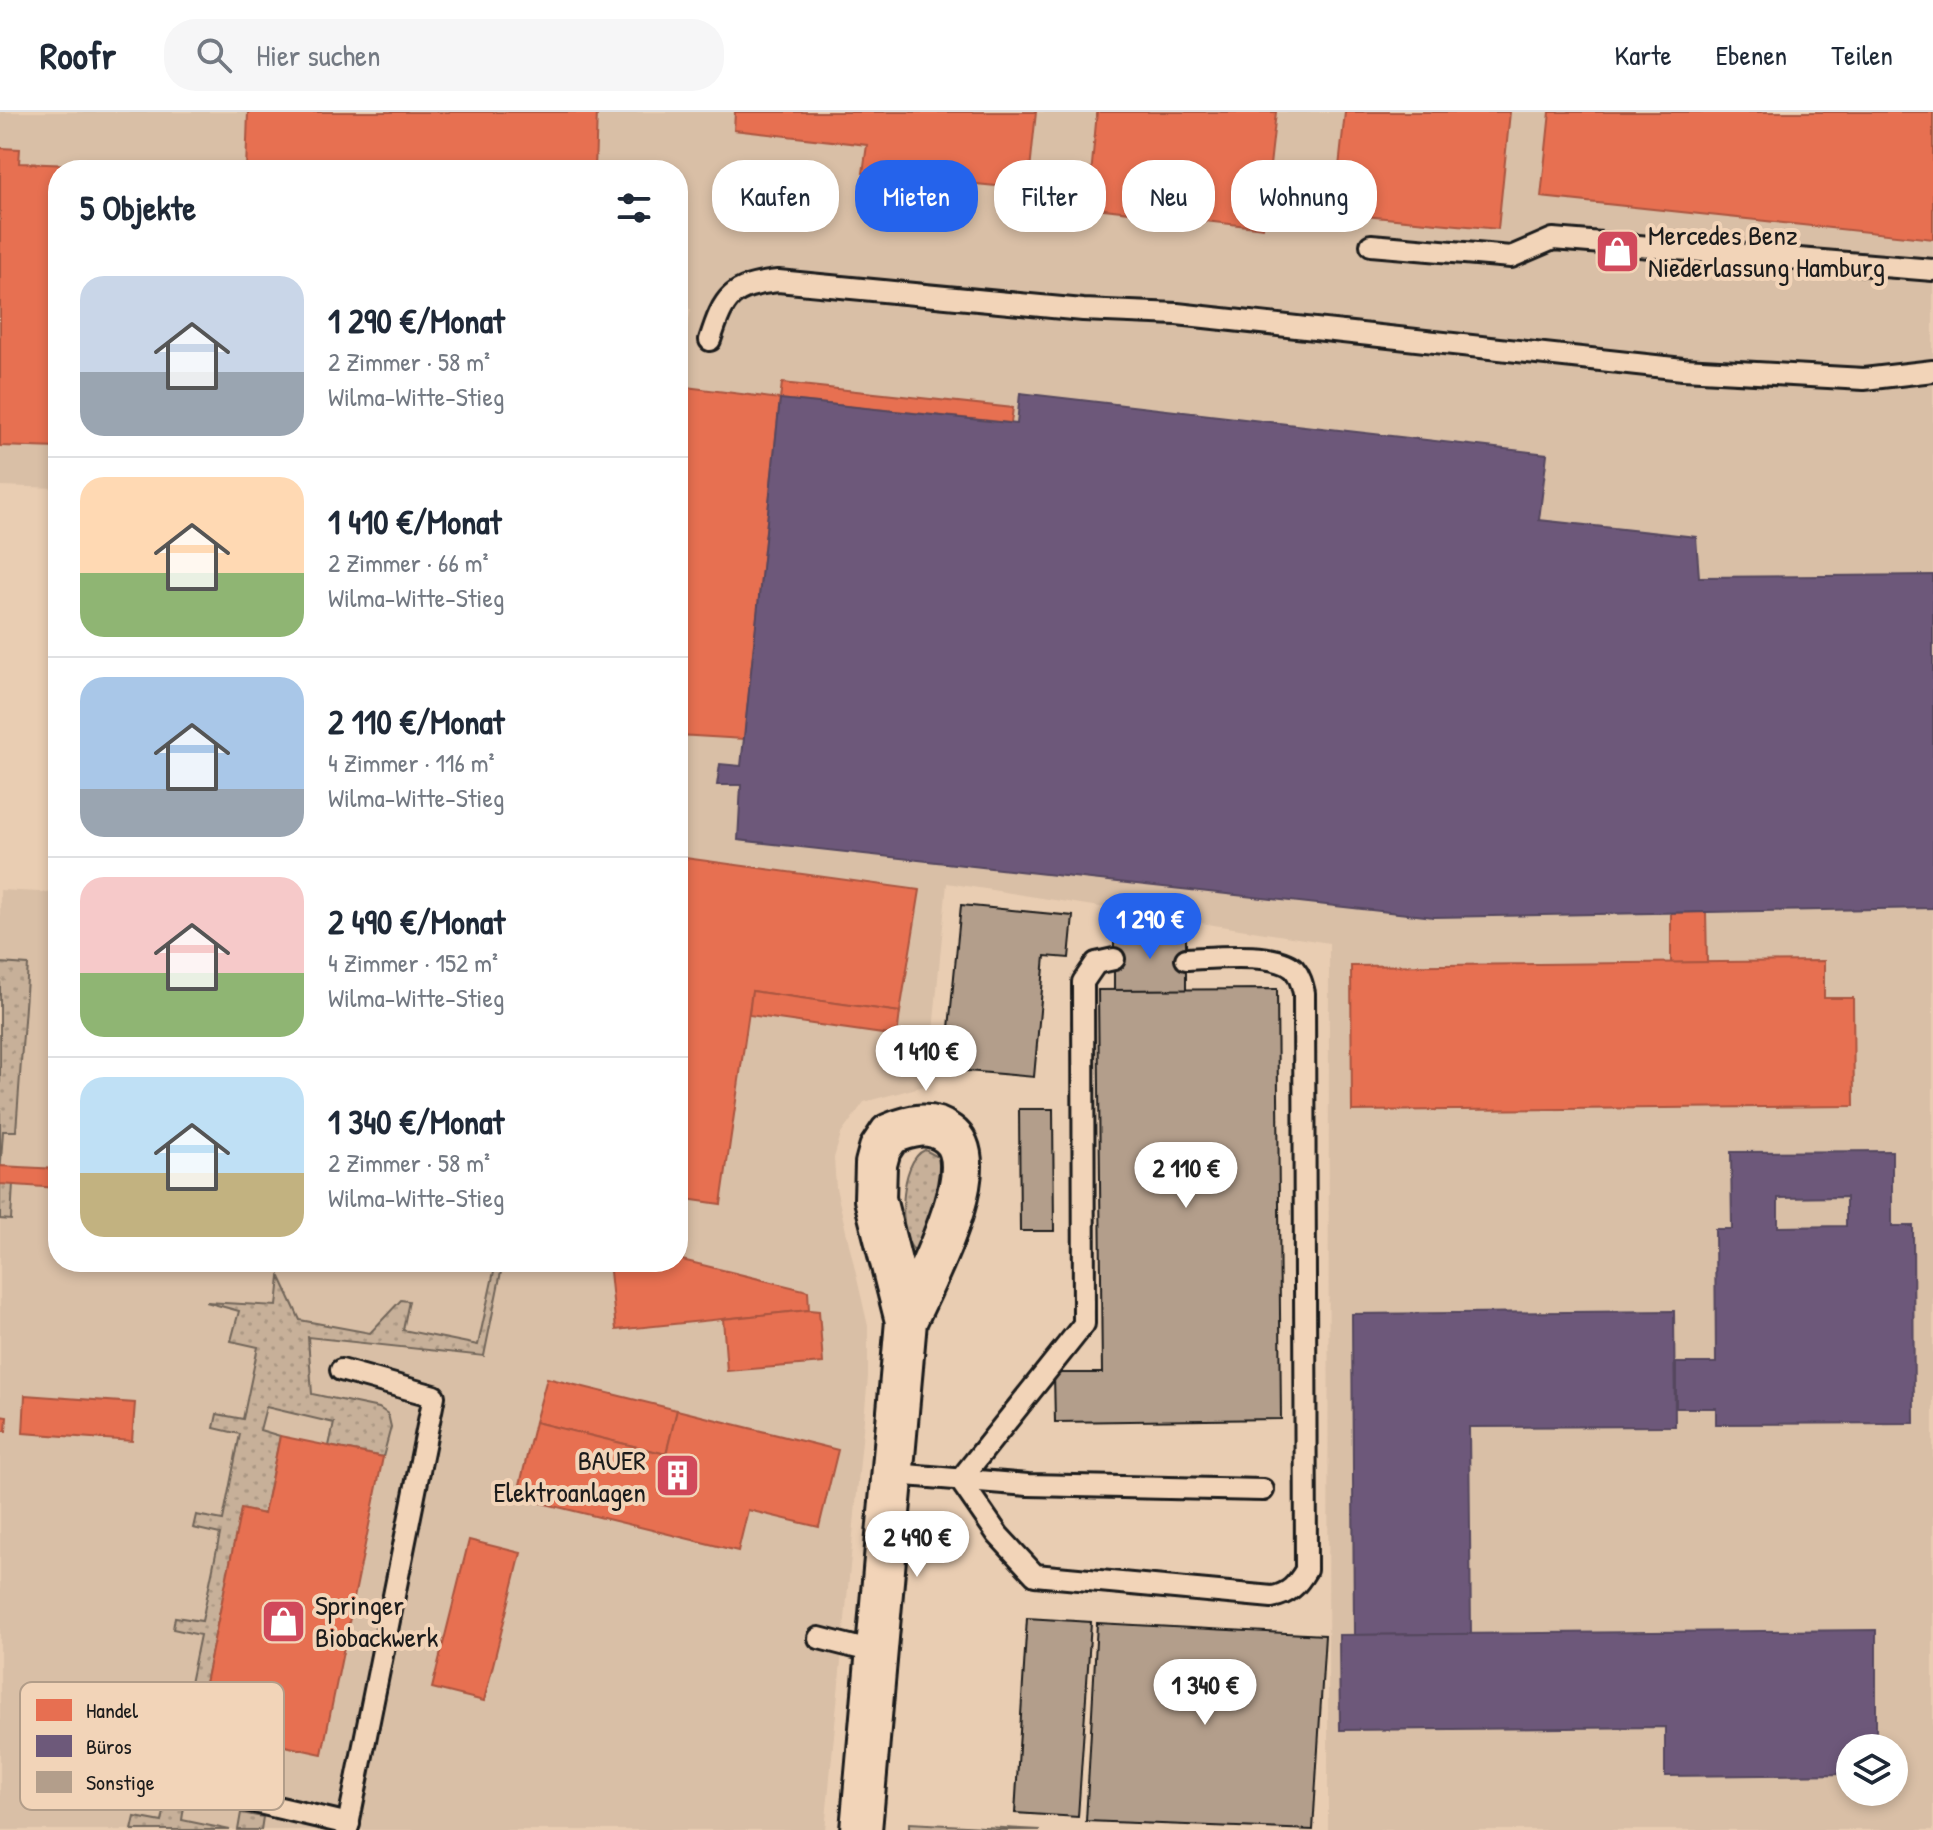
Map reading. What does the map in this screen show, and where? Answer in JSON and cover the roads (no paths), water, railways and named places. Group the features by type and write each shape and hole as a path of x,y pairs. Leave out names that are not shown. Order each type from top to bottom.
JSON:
{"street":[{"path":"861,1830 906,1321"}],"lane":[{"path":"1371,245 1511,257 1553,239 1933,270"},
{"path":"710,340 718,313 736,291 750,284 778,281 1083,310 1177,314 1683,369 1864,379 1933,371"},
{"path":"960,1480 1019,1561 1035,1575 1272,1597 1284,1595 1297,1585 1306,1570 1304,993 1297,973 1284,963 1263,958 1186,959"},
{"path":"960,1480 1084,1324 1083,982 1096,963 1114,959"},
{"path":"282,1810 348,1827 434,1396 341,1370"},
{"path":"894,1474 1028,1485 1263,1490"},
{"path":"819,1638 878,1653"}],"place":[{"name":"Mercedes Benz Niederlassung Hamburg","path":"1617,251"},
{"name":"BAUER Elektroanlagen","path":"677,1476"},
{"name":"Springer Biobackwerk","path":"284,1621"}]}
